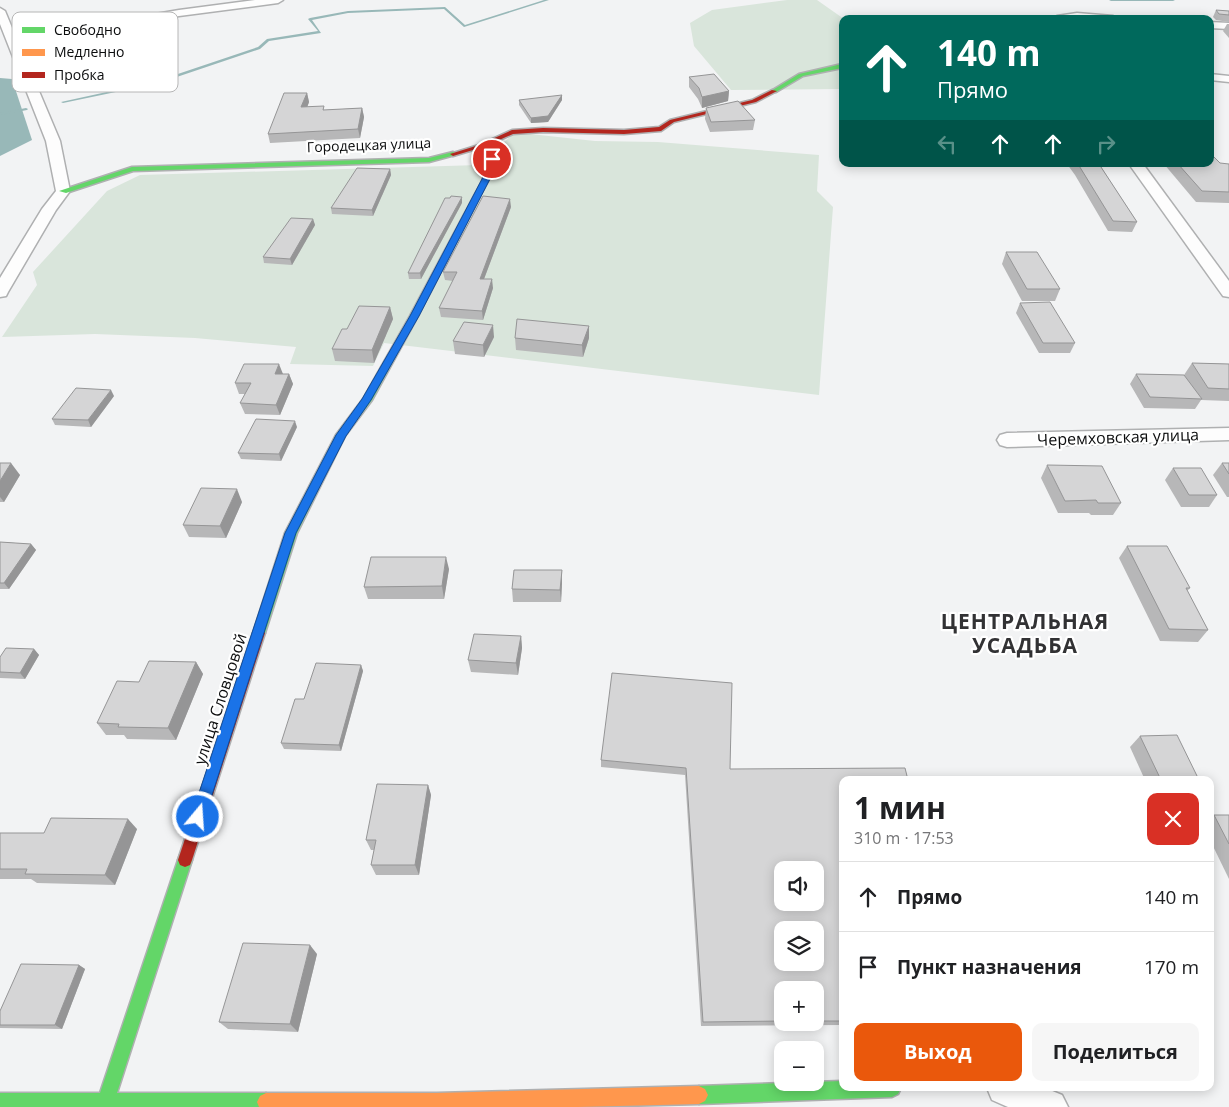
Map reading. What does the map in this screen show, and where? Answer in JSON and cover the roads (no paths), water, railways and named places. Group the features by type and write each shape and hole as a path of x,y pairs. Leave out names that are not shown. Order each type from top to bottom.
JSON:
{"street":[{"path":"178,13 278,0"},
{"path":"0,10 12,39"},
{"path":"1214,25 1229,26"},
{"name":"Городецкая улица","path":"63,191 132,169 429,160 481,146 512,132 542,130 624,132 661,129 672,121 754,101 801,75 839,67"},
{"path":"1214,77 1229,78"},
{"path":"0,292 49,209 63,191 53,141 33,92"},
{"name":"улица Словцовой","path":"105,1104 291,533 341,435 366,400 414,316 486,179 492,159 481,146"},
{"path":"1138,167 1229,292"},
{"name":"Черемховская улица","path":"1007,440 1229,434"},
{"path":"0,1102 105,1104 708,1101 850,1091"},
{"path":"1011,1091 1050,1107"}],"water":[{"path":"0,78 12,79 12,92 16,92 32,140 0,156"}],"waterway":[{"path":"178,75 259,48 268,40 320,32 310,19 348,12 445,8 464,26 547,0"},
{"path":"1111,0 1173,0"},
{"path":"63,102 110,92"},
{"path":"0,114 26,109"}],"district":[{"name":"ЦЕНТРАЛЬНАЯ УСАДЬБА","path":"1025,634"}]}
